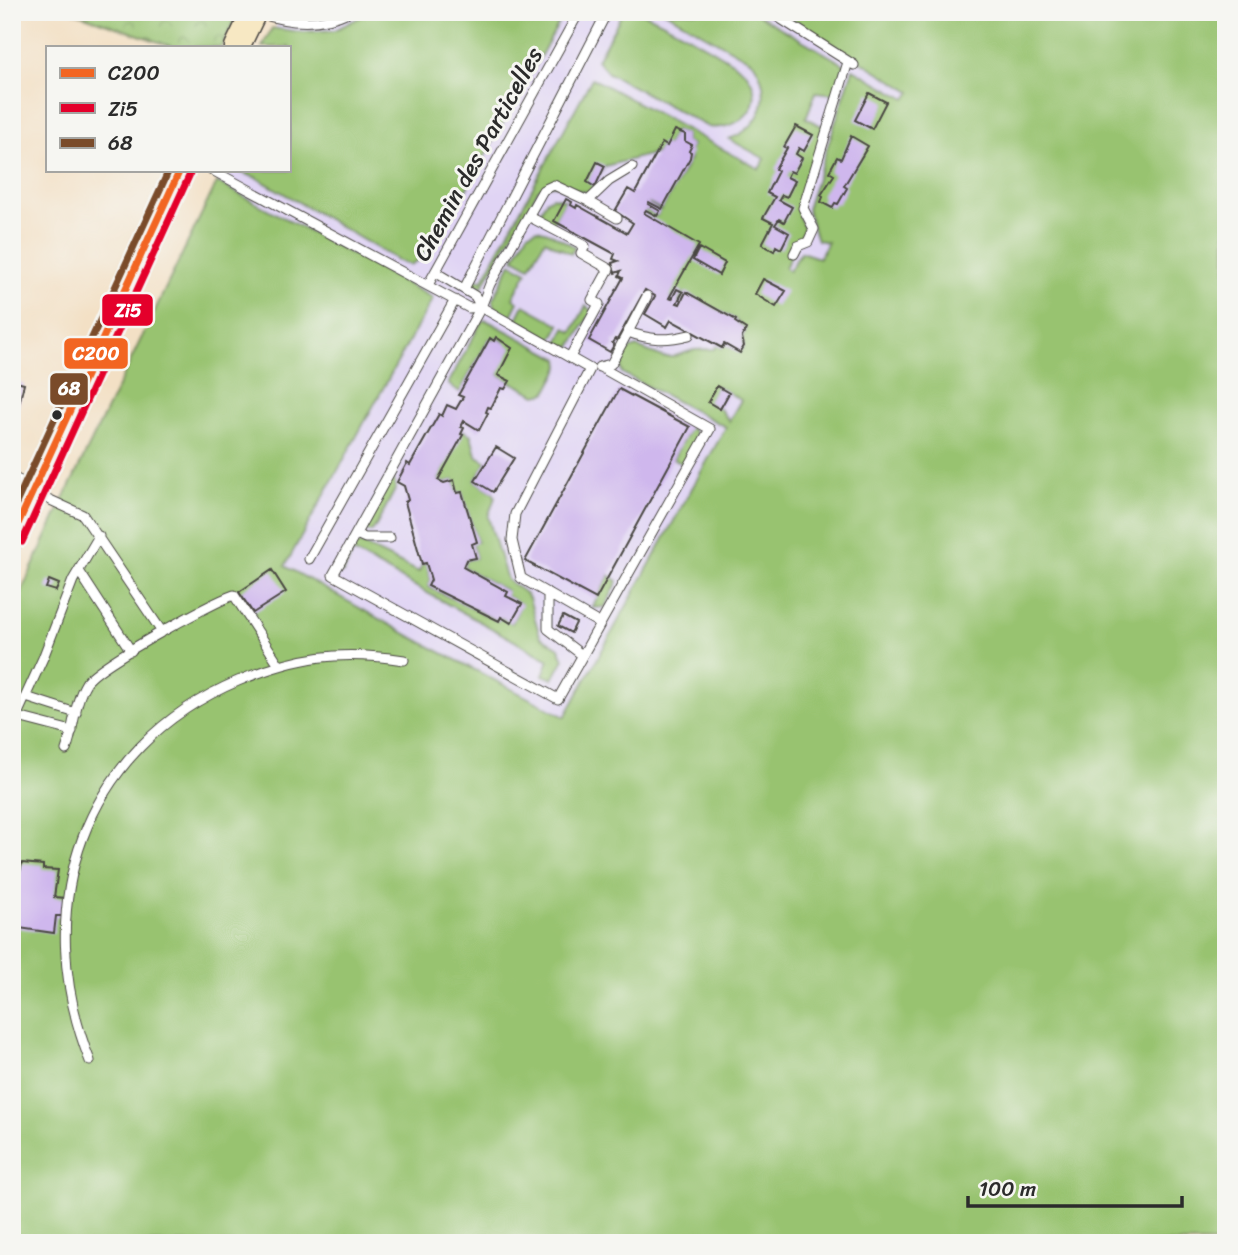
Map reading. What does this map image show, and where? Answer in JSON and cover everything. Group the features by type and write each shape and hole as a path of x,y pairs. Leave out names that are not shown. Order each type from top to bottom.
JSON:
{"main road":[{"path":"238,46 255,12"},
{"path":"12,538 23,487 179,172"}],"lane":[{"path":"255,12 300,23 335,19 348,12"},
{"name":"Chemin des Particelles","path":"216,172 428,285 579,12"},
{"path":"464,289 607,12"},
{"path":"770,12 851,64 803,208 814,229 808,242 798,246 794,254"},
{"path":"588,201 609,181 632,167"},
{"path":"435,272 475,296 481,307 570,357 710,429 558,699 333,575 481,307 490,284 543,190 554,185 617,218"},
{"path":"528,216 585,246 581,253 609,269 592,300 599,304 570,357"},
{"path":"428,285 469,308 481,307"},
{"path":"599,622 521,578 512,540 515,514 595,368 611,364 647,296"},
{"path":"309,559 455,300"},
{"path":"628,332 645,338 667,340 689,335"},
{"path":"23,487 83,515 162,632"},
{"path":"356,534 365,538 390,538"},
{"path":"72,731 15,721 79,571 99,536"},
{"path":"79,571 131,652"},
{"path":"548,593 548,629 582,654"},
{"path":"66,750 87,681 162,632 222,599 234,596 279,666"},
{"path":"90,1061 72,1009 66,977 64,943 72,872 97,804 136,750 165,723 206,696 279,666 330,655 376,656 404,660"},
{"path":"26,697 76,713"}],"shaded area":[{"path":"283,12 781,12 911,91 565,717 410,636 285,566 432,298 217,182 222,172 290,172 290,46 266,46"}],"green space":[{"path":"73,12 238,12 222,46 170,46"},
{"path":"370,12 565,12 451,217 417,261 410,265 257,178 240,172 290,172 290,46 263,46 272,28 302,32 335,30"},
{"path":"623,12 640,12 654,18 741,68 753,85 755,96 747,114 730,125 708,127 608,73 597,60"},
{"path":"665,12 753,12 845,65 834,94 816,92 806,118 824,127 800,205 798,214 804,228 785,268 789,271 801,252 819,258 828,242 817,240 807,209 853,69 906,99 911,92 781,12 1226,12 1226,1243 12,1243 12,612 64,498 217,182 433,298 285,566 410,636 565,717 726,427 622,373 623,356 628,350 637,347 663,357 672,357 694,350 715,349 717,345 722,348 724,344 740,353 744,346 742,337 746,330 736,320 686,293 680,304 677,303 683,292 672,299 669,298 644,213 646,210 657,216 660,210 648,204 649,202 662,209 690,159 689,151 692,145 685,141 685,134 675,130 667,146 662,144 657,153 605,166 590,192 559,185 538,190 482,287 474,285 474,277 482,281 592,78 759,169 765,159 729,139 750,126 762,107 763,85 753,62","holes":["717,386 741,400 729,421 720,409 709,402"]},
{"path":"552,197 566,200 552,225 538,216 546,201"},
{"path":"537,229 575,247 571,254 545,240 530,267 514,258 528,233"},
{"path":"511,263 527,272 513,298 518,302 511,316 495,307 493,299"},
{"path":"524,305 560,325 552,339 517,319"},
{"path":"586,306 592,311 571,347 558,343 565,328 572,332"},
{"path":"486,320 559,359 560,367 546,393 536,395 498,375 504,341 496,337 494,341 489,339 460,392 448,384 482,321"},
{"path":"690,427 695,432 695,442 683,464 673,459"},
{"path":"462,430 471,435 476,455 487,462 475,481 493,492 495,497 488,517 507,580 529,598 540,636 559,648 564,659 553,679 543,675 549,660 353,552 343,573 339,572 355,544 359,543 419,572 422,564 426,563 431,580 428,587 498,621 501,617 512,623 521,604 506,596 507,591 463,567 466,560 476,558 472,544 477,542 462,493 457,493 454,480 444,483 438,480"},
{"path":"392,475 396,488 376,526 371,532 365,531"},
{"path":"609,575 618,581 605,607 592,608"}],"building":[{"path":"869,93 886,102 872,129 855,120"},
{"path":"796,126 813,135 804,151 799,148 796,154 802,158 794,173 790,171 787,177 795,181 787,197 782,195 779,200 792,207 784,222 779,219 775,225 789,233 781,249 776,246 774,251 762,244 773,223 763,218 775,197 767,193 778,171 775,169 787,148 784,147"},
{"path":"675,130 685,134 685,141 692,145 690,158 662,209 649,202 648,204 660,211 657,216 646,210 644,213 699,245 669,298 672,299 677,289 683,292 677,303 680,304 686,292 736,320 735,322 746,329 742,337 744,346 740,353 724,344 722,348 671,320 667,327 645,314 655,296 645,290 617,340 612,343 614,345 610,352 589,340 623,278 619,276 621,271 615,273 612,263 618,261 613,259 615,254 554,221 566,199 576,208 577,205 627,233 633,223 615,211 628,189 635,193 662,143 667,146"},
{"path":"851,136 868,146 844,186 847,188 838,204 835,203 832,208 821,202 821,195 834,175 829,172 837,157 841,159"},
{"path":"597,162 605,166 595,187 587,182"},
{"path":"699,248 725,263 719,275 693,260"},
{"path":"763,279 786,291 776,307 755,294"},
{"path":"496,337 512,348 498,375 510,381 505,389 501,388 491,408 488,407 488,413 479,430 464,421 461,427 464,428 461,434 463,435 438,480 444,483 454,480 457,493 462,492 477,542 472,544 476,558 466,560 463,567 508,592 506,596 522,604 511,623 501,617 499,621 428,586 431,580 426,563 422,564 405,502 408,500 404,486 397,482 407,463 410,465 439,414 442,416 447,405 456,409 463,397 458,395 490,338 494,341"},
{"path":"12,381 24,384 13,427 12,427"},
{"path":"717,386 729,393 720,409 708,402"},
{"path":"619,389 690,427 596,599 525,561"},
{"path":"496,447 514,458 493,492 475,481"},
{"path":"272,570 286,592 253,613 239,592"},
{"path":"49,580 59,584 56,591 46,588"},
{"path":"563,616 576,623 571,633 558,626"},
{"path":"22,863 58,870 54,897 65,898 62,916 56,916 54,933 12,927 12,871 20,872"}],"transit line":[{"name":"68","path":"12,512 168,172"},
{"name":"C200","path":"12,537 179,172"},
{"name":"Zi5","path":"22,542 190,174"}]}
